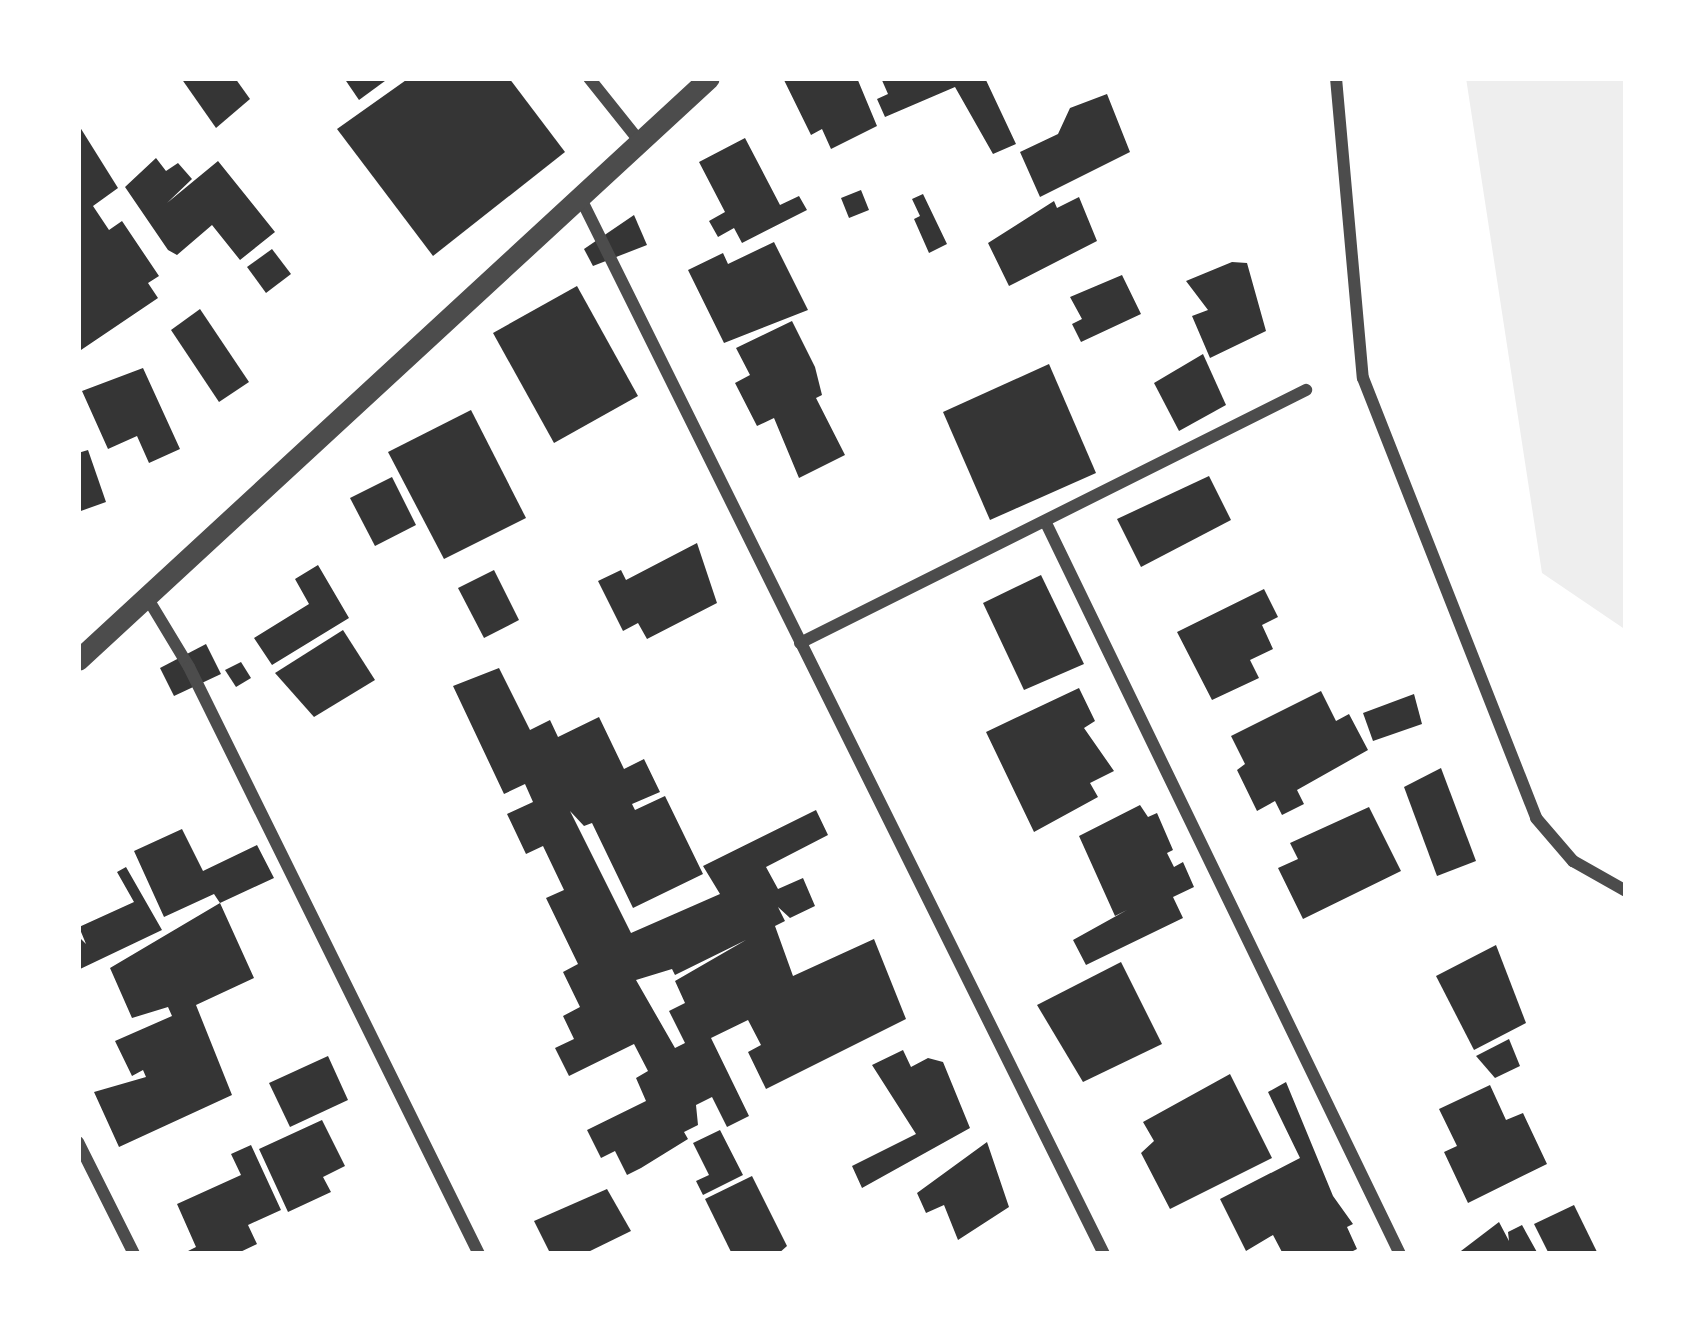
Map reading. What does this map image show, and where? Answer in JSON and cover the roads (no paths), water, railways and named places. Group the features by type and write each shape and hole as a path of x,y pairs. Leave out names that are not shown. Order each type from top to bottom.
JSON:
{"street":[{"path":"590,78 640,142"},
{"path":"78,660 709,78"},
{"path":"1336,78 1364,378 1536,818 1573,861 1626,891"},
{"path":"580,196 1104,1254"},
{"path":"800,644 1306,390"},
{"path":"1046,523 1400,1254"},
{"path":"148,599 189,667 479,1254"},
{"path":"78,1142 134,1254"}]}
